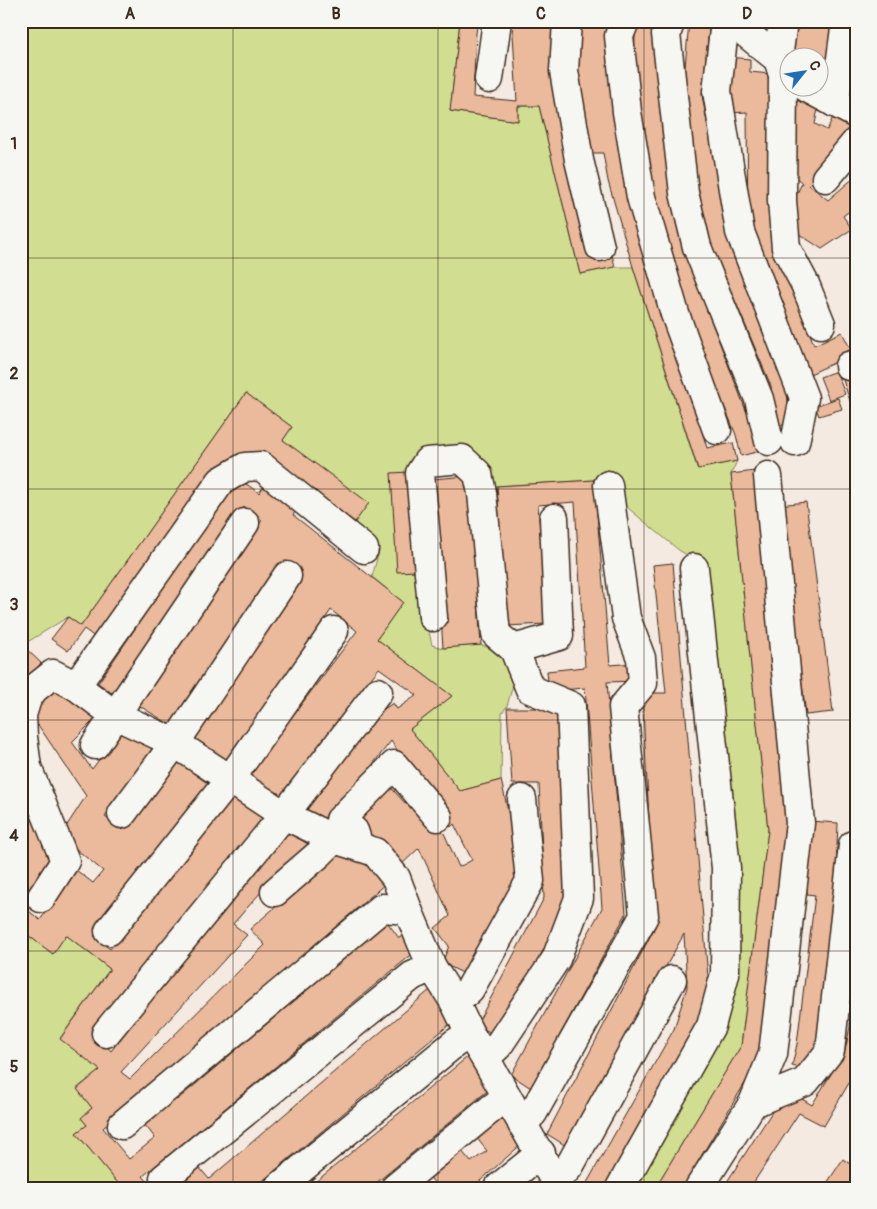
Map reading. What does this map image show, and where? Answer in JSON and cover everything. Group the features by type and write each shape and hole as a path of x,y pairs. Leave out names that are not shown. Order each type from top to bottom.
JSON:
{"lane":[{"path":"489,79 497,21"},
{"path":"567,21 564,71 579,160 600,247"},
{"path":"625,21 619,36 627,112 641,197 675,314 717,430"},
{"path":"671,21 666,34 684,193 698,247 759,399 782,441 804,398 740,232 716,92 724,21"},
{"path":"731,21 780,67"},
{"path":"783,21 786,48"},
{"path":"828,98 845,108 846,21"},
{"path":"788,98 782,201 786,248 821,324"},
{"path":"826,178 856,142"},
{"path":"433,617 420,474 428,462 462,459 478,474 482,493 496,634 514,649 530,689 571,706 580,898 556,960 498,1046 485,1058"},
{"path":"76,686 221,481 245,467 261,466 364,549"},
{"path":"699,1188 753,1103 772,1054 800,823 768,476"},
{"path":"522,1124 533,1113 644,916 623,708 643,683 641,658 626,618 608,485"},
{"path":"514,649 559,636 554,518"},
{"path":"94,745 245,523"},
{"path":"620,1188 711,1026 725,974 726,868 694,568"},
{"path":"122,814 175,743 287,576"},
{"path":"109,931 231,778 334,631"},
{"path":"41,898 65,861 27,767 22,714 27,698 34,689 53,674 76,686 115,715 175,743 231,778 284,815 346,842 375,852 396,878 432,967 455,1003 470,1034 558,1184 672,980"},
{"path":"106,1033 284,815 378,692"},
{"path":"275,892 319,854 346,842 354,831 340,820 394,765 438,817"},
{"path":"455,1003 470,989 530,881 522,799"},
{"path":"753,1103 805,1082 830,1051 853,845"},
{"path":"122,1125 382,908 408,910"},
{"path":"164,1178 412,976 432,967"},
{"path":"278,1188 455,1044 470,1034"},
{"path":"395,1188 507,1097"},
{"path":"498,1188 540,1153"}],"green space":[{"path":"21,21 460,21 450,111 518,121 518,106 539,106 580,274 615,267 633,267 697,468 737,461 731,474 768,830 741,1046 655,1188 628,1188 720,1027 703,563 680,551 594,480 497,486 463,452 424,450 410,460 409,472 415,571 432,645 443,648 481,645 492,649 504,655 515,678 507,706 502,713 501,780 460,791 410,729 452,696 377,639 403,602 372,577 379,551 355,522 368,503 283,440 292,427 246,393 81,626 68,617 21,646"},
{"path":"21,930 53,954 66,935 110,969 60,1038 100,1070 77,1088 92,1108 81,1118 87,1125 76,1133 122,1188 21,1188"}],"building":[{"path":"460,21 478,21 473,97 517,101 514,21 558,21 615,267 580,274 539,106 518,106 518,121 450,111"},
{"path":"574,21 615,21 627,178 707,448 733,443 737,461 698,469 633,267 608,181 603,153 583,153"},
{"path":"636,21 655,21 654,53 666,159 689,264 760,451 741,456 736,435 669,270 646,163 634,53"},
{"path":"689,21 710,21 702,95 726,226 786,378 790,425 774,425 771,386 707,234 682,102"},
{"path":"747,21 773,21 772,30 747,27"},
{"path":"793,21 835,21 830,55 830,48 791,48"},
{"path":"856,31 856,101 848,99"},
{"path":"729,57 750,59 750,72 770,74 772,231 814,345 842,332 851,350 838,361 808,375 748,234 747,112 729,113"},
{"path":"794,100 819,103 815,124 827,130 834,115 853,129 809,185 828,200 856,176 856,206 843,216 852,229 822,249 793,230 791,206 802,183 791,172"},
{"path":"836,371 845,394 829,400 820,377"},
{"path":"856,376 856,399 850,401 843,380"},
{"path":"246,393 292,427 283,440 369,503 355,522 257,454 100,641 84,629 68,651 51,639 68,617 81,626"},
{"path":"838,398 842,409 819,416 815,406"},
{"path":"755,471 791,824 763,1053 682,1188 655,1188 741,1046 768,830 731,474"},
{"path":"409,472 415,571 397,572 391,473"},
{"path":"469,476 481,645 443,648 432,479"},
{"path":"238,478 259,493 266,483 299,506 293,515 403,602 377,639 452,696 410,729 460,791 501,780 521,869 467,975 442,963 449,946 435,928 450,916 419,848 400,866 352,817 384,780 405,803 411,797 444,833 459,867 472,860 454,824 451,827 391,741 322,829 301,813 375,715 393,703 397,709 417,695 379,668 278,800 246,777 357,631 331,610 225,766 189,743 302,576 284,562 174,727 138,705 262,520 244,507 116,696 98,683"},
{"path":"594,480 610,665 634,663 635,681 607,682 626,914 531,1088 511,1075 602,908 585,688 549,691 547,671 585,667 575,502 538,505 547,624 506,626 497,486"},
{"path":"806,502 833,712 806,715 779,505"},
{"path":"673,563 709,989 693,1033 607,1188 584,1188 674,1029 687,987 684,934 566,1146 547,1134 655,927 642,693 666,693 653,565"},
{"path":"21,646 41,663 21,687"},
{"path":"58,685 97,717 72,742 92,769 120,732 155,750 105,817 123,830 178,762 210,785 94,936 110,949 230,796 266,819 94,1033 111,1051 285,830 316,849 298,868 289,860 233,924 247,935 121,1072 130,1079 265,945 250,929 340,851 366,862 385,884 103,1128 129,1159 155,1138 142,1121 172,1094 177,1100 387,922 399,938 404,935 416,951 143,1176 153,1188 122,1188 76,1133 87,1125 81,1118 92,1108 77,1089 100,1070 60,1039 110,969 66,935 53,954 21,930 21,867 26,860 21,848 21,784 54,862 24,907 40,920 76,870 93,883 103,871 60,836 86,796 30,713"},
{"path":"507,708 558,708 567,908 495,1036 477,1024 544,898 539,784 512,784"},
{"path":"809,821 838,823 835,895 816,1048 809,1070 792,1066 797,1044 815,895 807,894"},
{"path":"856,933 856,1071 824,1126 799,1113 750,1188 723,1188 779,1101 797,1096 812,1105 845,1051 850,1027"},
{"path":"431,989 456,1019 254,1188 175,1188 198,1166 209,1179"},
{"path":"471,1054 492,1087 370,1188 308,1188"},
{"path":"503,1115 524,1142 472,1188 438,1188 429,1176 461,1150 471,1162 487,1151 476,1137"},
{"path":"843,1159 856,1168 856,1188 834,1188 827,1183"}]}
